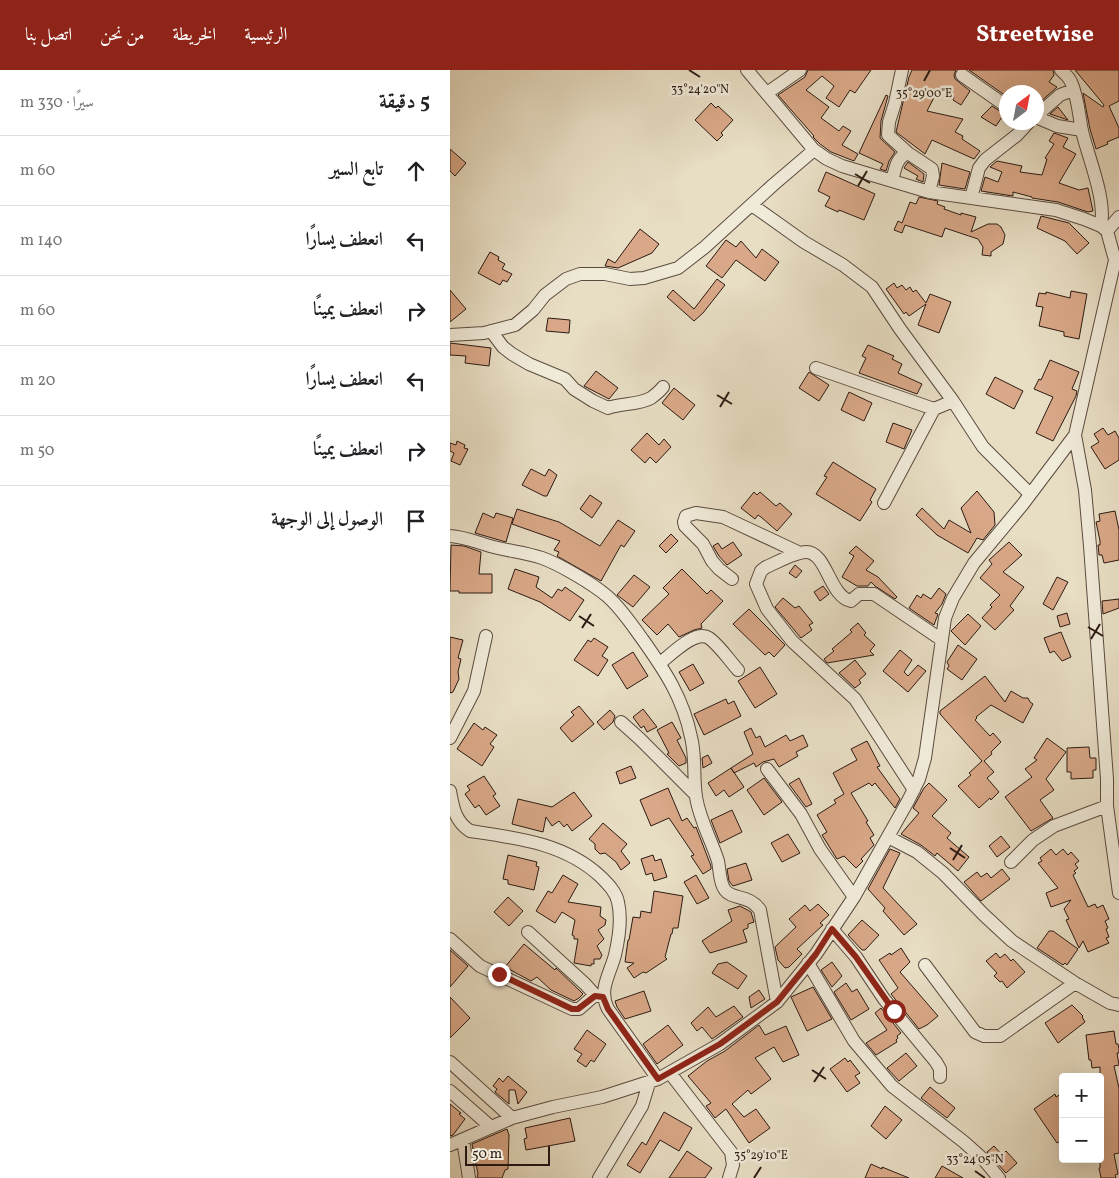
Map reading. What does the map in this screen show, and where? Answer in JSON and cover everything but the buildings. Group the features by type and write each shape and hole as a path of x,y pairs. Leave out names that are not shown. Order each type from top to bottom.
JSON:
{"street":[{"path":"747,70 814,150 842,166 929,192 1056,210 1104,229"},
{"path":"767,93 800,70"},
{"path":"902,70 895,103 888,122 888,135 908,153 932,169 933,176 929,192"},
{"path":"450,1145 512,1118 602,1097 659,1079 720,1044 777,1002 808,963 854,897 914,790 925,758 945,618 954,598 974,563 1075,435 1086,392 1117,264 1104,229 1100,198 1071,82 1061,70"},
{"path":"962,75 999,101"},
{"path":"1044,109 1060,95 1073,90"},
{"path":"1044,124 1082,130"},
{"path":"971,198 979,168 985,160 1022,130"},
{"path":"450,335 491,331 515,325 533,310 545,295 566,279 580,274 605,274 630,279 644,278 678,268 700,251 814,150"},
{"path":"892,181 897,163 903,155 908,153"},
{"path":"752,205 804,242 843,265 872,287 900,329 953,401 983,447 1030,494"},
{"path":"1104,229 1119,217"},
{"path":"491,331 503,347 512,354 529,364 565,379 574,389 608,408 642,402 651,398 663,387"},
{"path":"816,368 934,409"},
{"path":"884,504 934,409 953,401"},
{"path":"1075,435 1085,490 1107,779 1107,806 1119,894"},
{"path":"732,579 718,569 703,544 685,526 686,516 696,513 724,517 786,546 799,550 800,553"},
{"path":"450,536 543,558 596,588 608,597 633,625 660,663 678,695 688,726 692,743 696,795 704,828 718,863 724,890 750,900 760,910 777,1002"},
{"path":"914,790 855,699 792,640 767,609 756,584 761,571 766,567 806,552 816,556 841,596 847,600 853,600 859,594 874,594 942,640"},
{"path":"450,738 474,691 486,636"},
{"path":"660,663 689,640 701,636 710,639 738,670"},
{"path":"621,722 696,795"},
{"path":"767,769 801,814 820,849 854,897"},
{"path":"450,791 457,819 470,831 538,842 566,852 590,867 610,887 618,901 619,940 612,966 599,996 578,1009 572,1009 480,966 450,939"},
{"path":"1011,862 1033,840 1054,826 1107,806"},
{"path":"888,837 916,852 943,873 1012,942 1075,983 1119,1005"},
{"path":"832,929 856,957 896,1014 936,1062 940,1069 940,1077"},
{"path":"528,932 599,996 659,1079 731,1152 733,1165 729,1178"},
{"path":"808,963 854,1041 892,1086 964,1142 984,1160 999,1178"},
{"path":"925,966 970,1026 980,1035 989,1037 1000,1036 1075,983"},
{"path":"450,1062 512,1118"},
{"path":"599,1178 659,1079"},
{"path":"450,1091 491,1127"},
{"path":"463,1140 469,1178"}],"route":[{"path":"499,974 572,1009 578,1009 595,996 603,997 608,1009 658,1079 720,1044 777,1002 816,954 832,929 856,957 894,1011"}]}
